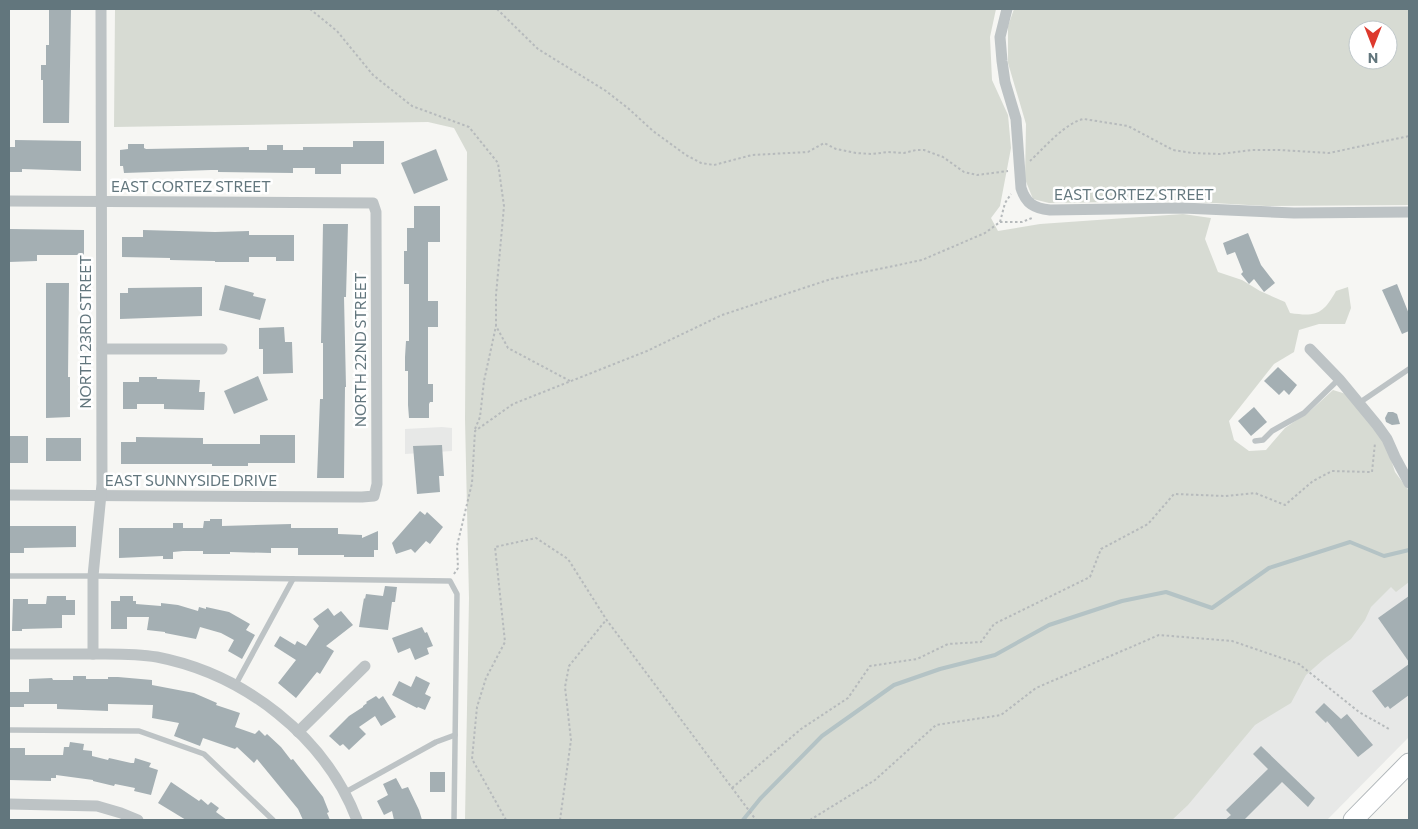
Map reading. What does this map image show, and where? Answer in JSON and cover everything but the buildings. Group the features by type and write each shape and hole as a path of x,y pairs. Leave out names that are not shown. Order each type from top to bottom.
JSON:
{"main road":[{"path":"1353,820 1409,763"}],"street":[{"name":"NORTH 23RD STREET","path":"93,654 93,576 101,496 102,9"},
{"name":"EAST CORTEZ STREET","path":"1007,9 1000,37 1005,82 1016,119 1021,188 1024,198 1036,208 1050,210 1183,208 1294,214 1409,212"},
{"name":"EAST CORTEZ STREET","path":"9,202 372,204"},
{"name":"NORTH 22ND STREET","path":"372,204 376,212 377,484 374,496"},
{"path":"102,349 222,349"},
{"path":"1310,349 1339,378 1377,425 1387,439 1394,457 1409,483"},
{"name":"EAST SUNNYSIDE DRIVE","path":"9,496 374,496"},
{"path":"9,654 126,654 156,657 198,668 236,684 279,715 320,756 334,774 357,820"},
{"path":"298,732 365,666"},
{"path":"9,804 97,806 138,820"}],"lane":[{"path":"1359,403 1409,370"},
{"path":"1255,441 1263,440 1272,430 1304,413 1339,378"},
{"path":"9,576 450,581 457,594 454,820"},
{"path":"236,684 293,578"},
{"path":"9,730 139,731 204,754 273,820"},
{"path":"344,793 436,742 455,735"}],"path":[{"path":"310,9 337,31 372,75 412,106 469,127 498,163 504,206 496,295 496,326 484,381 480,417 475,431 472,483 457,546 458,568 450,581"},
{"path":"497,9 538,49 606,91 629,109 653,132 701,163 714,165 752,155 808,152 824,143 836,149 864,154 904,153 924,150 944,157 964,172 977,175 1020,173"},
{"path":"1000,222 1005,204 1020,173 1073,123 1084,119 1128,126 1173,150 1192,153 1220,154 1252,150 1279,150 1329,153 1409,136"},
{"path":"475,431 513,404 647,351 722,315 832,279 922,260 985,233 1000,222 1022,222 1050,210"},
{"path":"496,326 508,348 570,381"},
{"path":"732,788 801,729 848,698 870,666 917,659 948,644 981,642 994,624 1090,577 1101,549 1148,524 1174,494 1225,496 1255,493 1285,505 1313,481 1332,471 1372,472 1377,425"},
{"path":"506,820 472,759 477,707 486,678 505,642 496,547 536,538 568,559 606,619 756,820"},
{"path":"560,820 571,740 565,687 568,666 606,619"},
{"path":"810,820 875,780 936,725 1001,715 1036,688 1159,635 1232,640 1299,664 1359,712 1389,729"}],"shaded area":[{"path":"115,9 996,9 990,37 992,80 1008,115 1011,148 1000,206 991,218 998,231 1040,224 1183,214 1211,218 1205,239 1218,272 1242,280 1260,291 1285,302 1290,313 1313,314 1318,312 1327,305 1336,291 1348,287 1351,308 1345,324 1319,324 1299,330 1294,352 1274,364 1229,421 1234,440 1249,451 1266,450 1285,428 1310,411 1333,390 1346,394 1385,441 1395,472 1409,491 1409,582 1396,592 1391,587 1371,607 1365,620 1351,639 1306,675 1291,703 1255,725 1188,805 1172,820 465,820 469,598 465,419 467,152 454,128 428,122 114,127"},
{"path":"1014,9 1409,9 1409,205 1266,206 1178,201 1049,203 1033,199 1025,179 1026,124 1008,63 1008,26"},
{"path":"452,428 452,451 405,454 405,429"},
{"path":"1409,558 1409,737 1327,820 1160,820"}],"waterway":[{"path":"743,820 760,799 822,736 894,685 940,669 995,655 1049,625 1122,601 1166,592 1212,608 1269,568 1350,542 1384,556 1409,550"}]}
